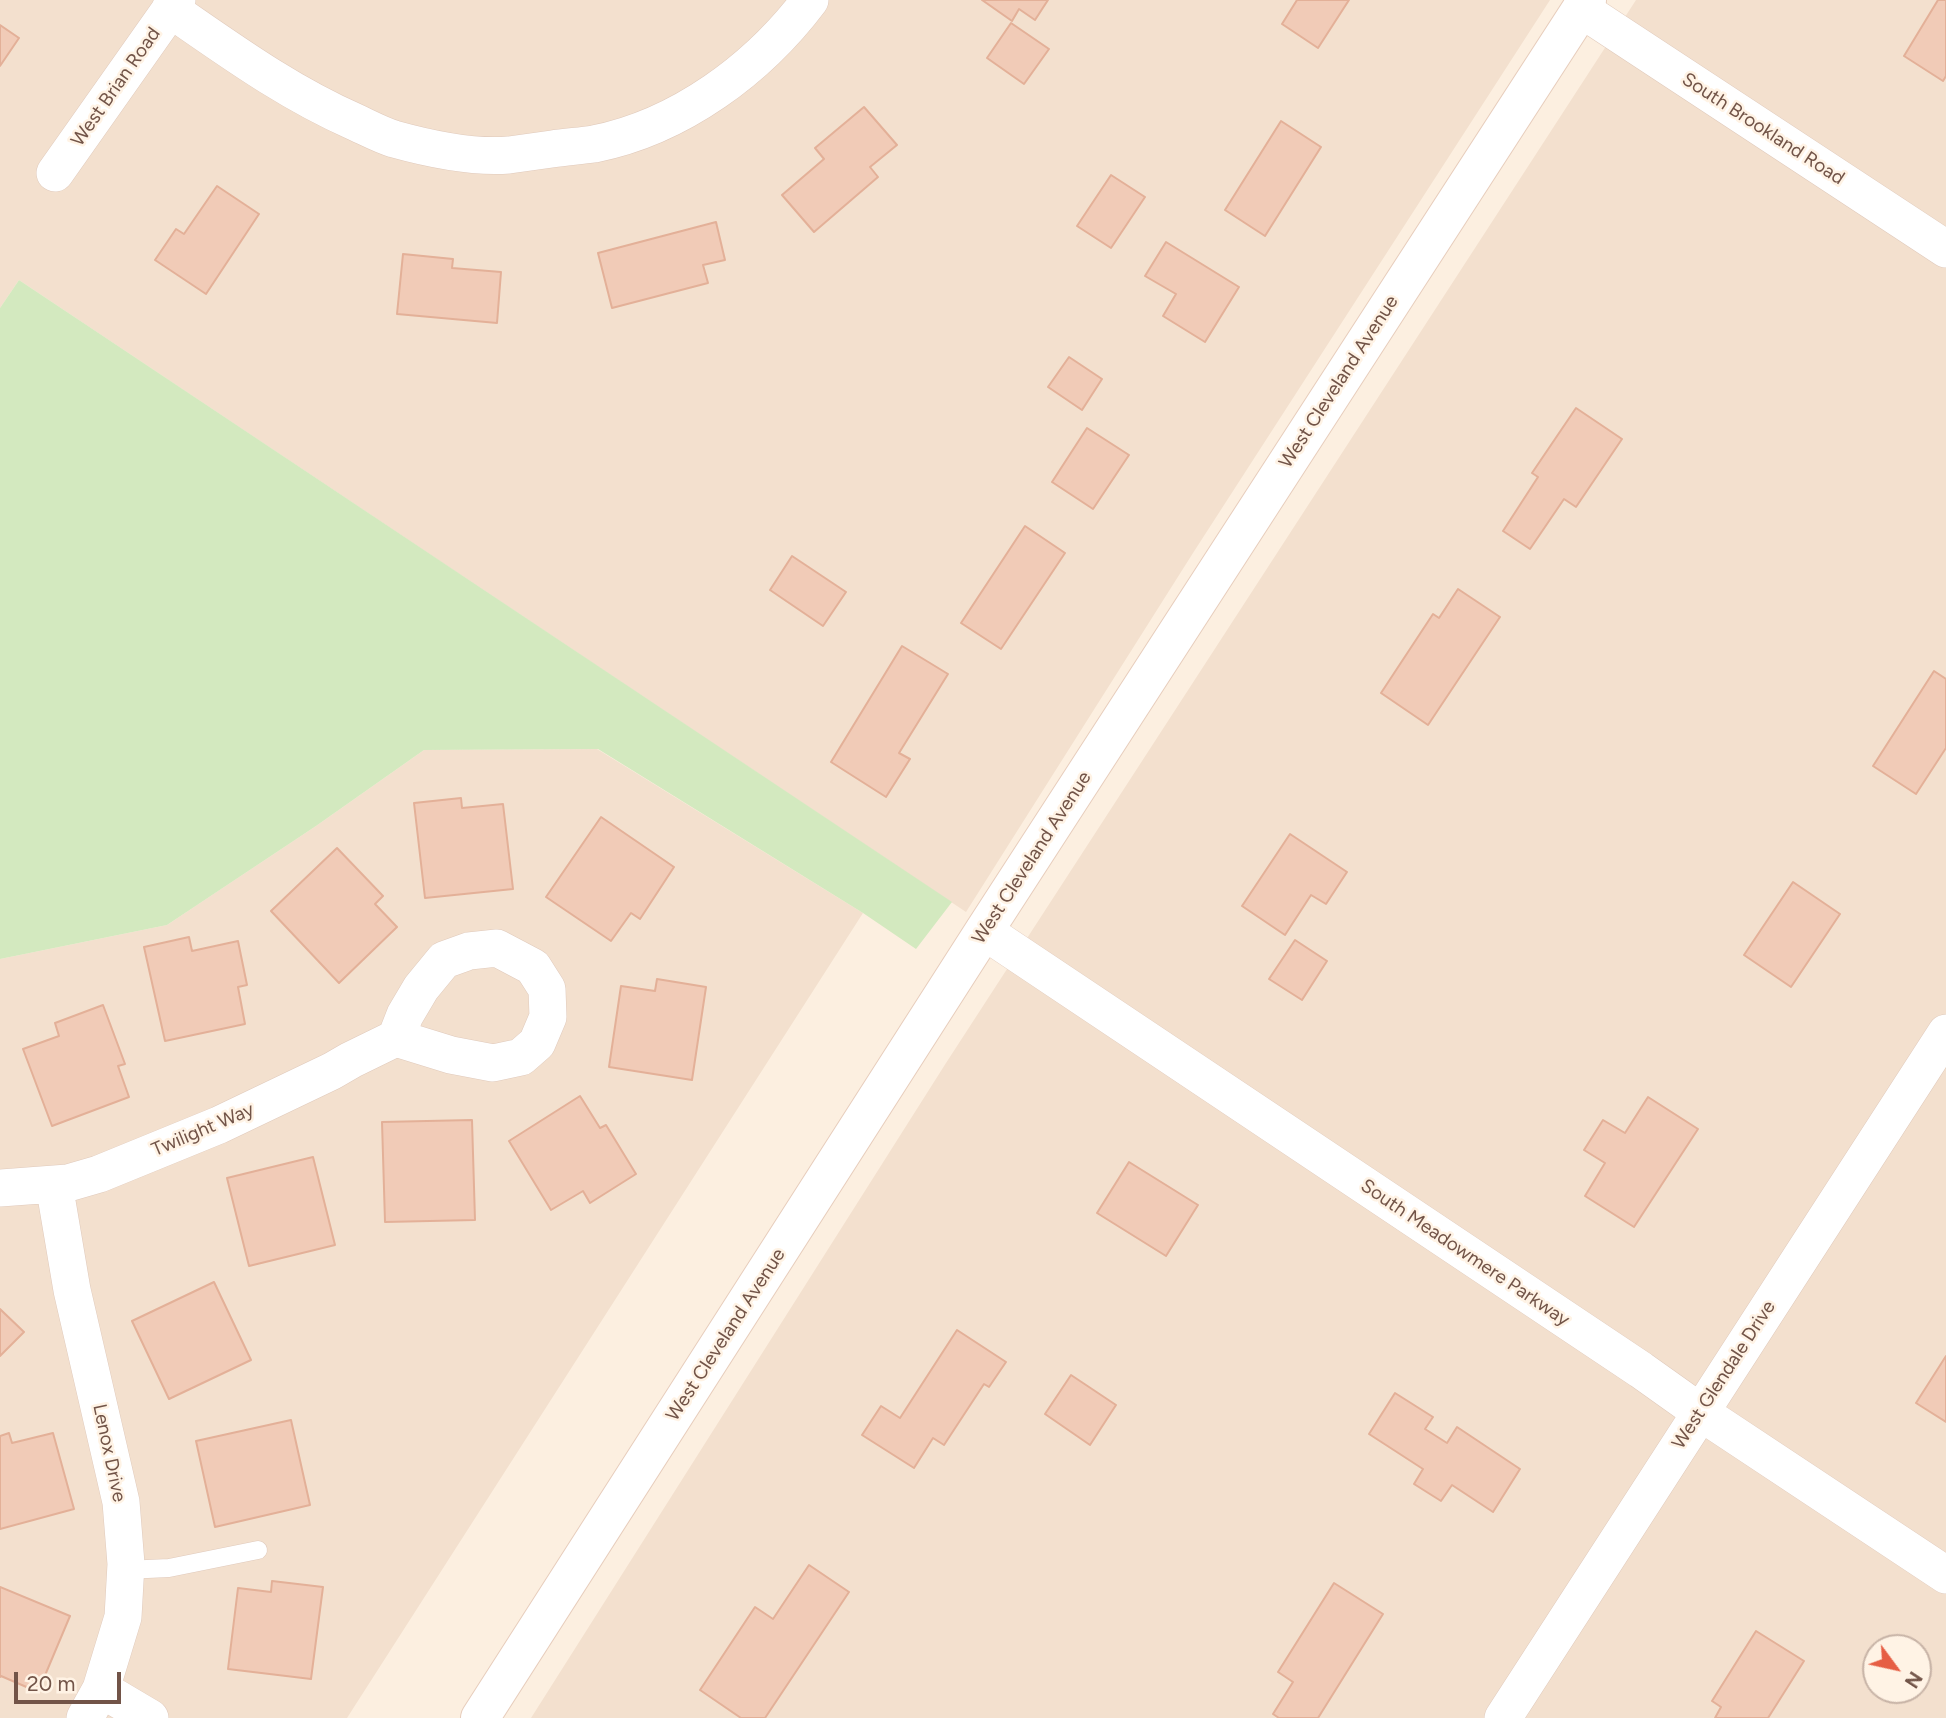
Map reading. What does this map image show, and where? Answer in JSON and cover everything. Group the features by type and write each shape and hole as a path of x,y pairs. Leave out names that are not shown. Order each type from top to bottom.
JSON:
{"main road":[{"name":"West Cleveland Avenue","path":"480,1718 984,931 1584,4"}],"street":[{"path":"173,5 272,79 321,107 392,138 461,153 507,155 595,144 642,129 678,113 740,74 810,0"},
{"name":"South Brookland Road","path":"1584,4 1946,249"},
{"name":"West Brian Road","path":"55,173 173,5"},
{"name":"South Meadowmere Parkway","path":"984,931 1946,1575"},
{"name":"West Glendale Drive","path":"1503,1718 1946,1033"},
{"name":"Twilight Way","path":"0,1188 68,1183 99,1174 219,1125 396,1038"},
{"name":"Lenox Drive","path":"54,1184 72,1290 121,1502 125,1570 123,1616 93,1704"},
{"path":"93,1704 150,1718"}],"lane":[{"path":"125,1570 169,1568 258,1550"}],"shaded area":[{"path":"0,0 1550,0 1193,553 966,912 19,280 0,308"},
{"path":"1636,0 1946,0 1946,1718 531,1718 946,1063"},
{"path":"597,749 863,913 347,1718 0,1718 0,959 167,925 424,750"}],"green space":[{"path":"19,280 952,902 916,949 863,913 598,749 424,750 167,925 0,959 0,308"}],"building":[{"path":"982,0 1048,0 1035,20 1019,9 1012,21"},
{"path":"1297,0 1349,0 1318,48 1282,24"},
{"path":"1938,0 1946,0 1946,76 1943,81 1904,56"},
{"path":"1011,23 1049,49 1024,84 987,58"},
{"path":"0,25 19,38 0,66"},
{"path":"864,107 897,145 870,167 878,177 814,232 782,195 824,159 815,148"},
{"path":"1281,121 1321,147 1265,236 1225,210"},
{"path":"1111,175 1145,197 1111,248 1077,226"},
{"path":"217,186 259,214 206,294 155,260 176,229 184,234"},
{"path":"716,222 725,260 703,265 708,283 612,308 598,253"},
{"path":"1166,242 1239,287 1205,342 1163,316 1176,294 1145,276"},
{"path":"403,254 453,259 452,268 501,272 497,323 397,314"},
{"path":"1069,357 1102,379 1082,410 1048,387"},
{"path":"1576,408 1622,439 1576,507 1564,499 1530,549 1503,531 1538,477 1532,473"},
{"path":"1087,428 1129,455 1093,509 1052,482"},
{"path":"1025,526 1065,553 1001,649 961,623"},
{"path":"792,556 846,592 823,626 770,590"},
{"path":"1458,589 1500,617 1428,725 1381,693 1433,614 1439,618"},
{"path":"902,646 948,674 899,753 910,759 886,797 831,762"},
{"path":"1934,671 1946,679 1946,748 1916,794 1873,766"},
{"path":"461,798 462,808 503,804 513,889 425,898 414,803"},
{"path":"601,817 674,867 640,919 631,913 611,941 546,897"},
{"path":"1290,834 1347,872 1326,904 1311,895 1285,935 1242,906"},
{"path":"337,848 383,896 375,904 397,927 339,983 271,911"},
{"path":"1793,882 1840,914 1791,987 1744,955"},
{"path":"189,937 192,951 238,941 247,985 238,987 245,1024 165,1041 144,947"},
{"path":"1295,940 1327,961 1302,1000 1269,979"},
{"path":"657,979 706,987 692,1080 609,1067 621,986 655,991"},
{"path":"103,1005 125,1064 118,1066 129,1097 52,1126 23,1049 59,1036 55,1023"},
{"path":"580,1096 600,1128 606,1125 636,1174 590,1203 583,1191 551,1210 509,1141"},
{"path":"1648,1097 1698,1129 1634,1227 1585,1196 1605,1163 1584,1150 1603,1120 1625,1133"},
{"path":"472,1120 475,1220 385,1222 382,1122"},
{"path":"313,1157 335,1245 249,1266 227,1178"},
{"path":"1129,1162 1198,1205 1166,1256 1097,1213"},
{"path":"214,1282 251,1360 169,1399 132,1321"},
{"path":"0,1309 24,1332 0,1356"},
{"path":"957,1330 1006,1362 989,1387 984,1384 944,1445 933,1438 914,1468 862,1435 881,1406 900,1418"},
{"path":"1946,1356 1946,1422 1916,1403"},
{"path":"1071,1375 1116,1405 1090,1445 1045,1414"},
{"path":"1395,1393 1433,1417 1425,1429 1447,1443 1457,1427 1520,1469 1493,1512 1452,1485 1441,1501 1414,1484 1423,1469 1369,1434"},
{"path":"291,1420 310,1505 215,1527 196,1441"},
{"path":"9,1433 12,1443 53,1433 74,1509 0,1529 0,1436"},
{"path":"809,1565 849,1592 765,1718 741,1718 700,1690 755,1607 773,1619"},
{"path":"272,1581 323,1587 311,1679 228,1669 238,1588 271,1592"},
{"path":"1334,1583 1383,1614 1318,1718 1279,1718 1273,1714 1293,1682 1278,1672"},
{"path":"0,1587 70,1616 38,1692 0,1677"},
{"path":"1756,1631 1804,1661 1768,1718 1715,1718 1721,1707 1712,1701"}]}
